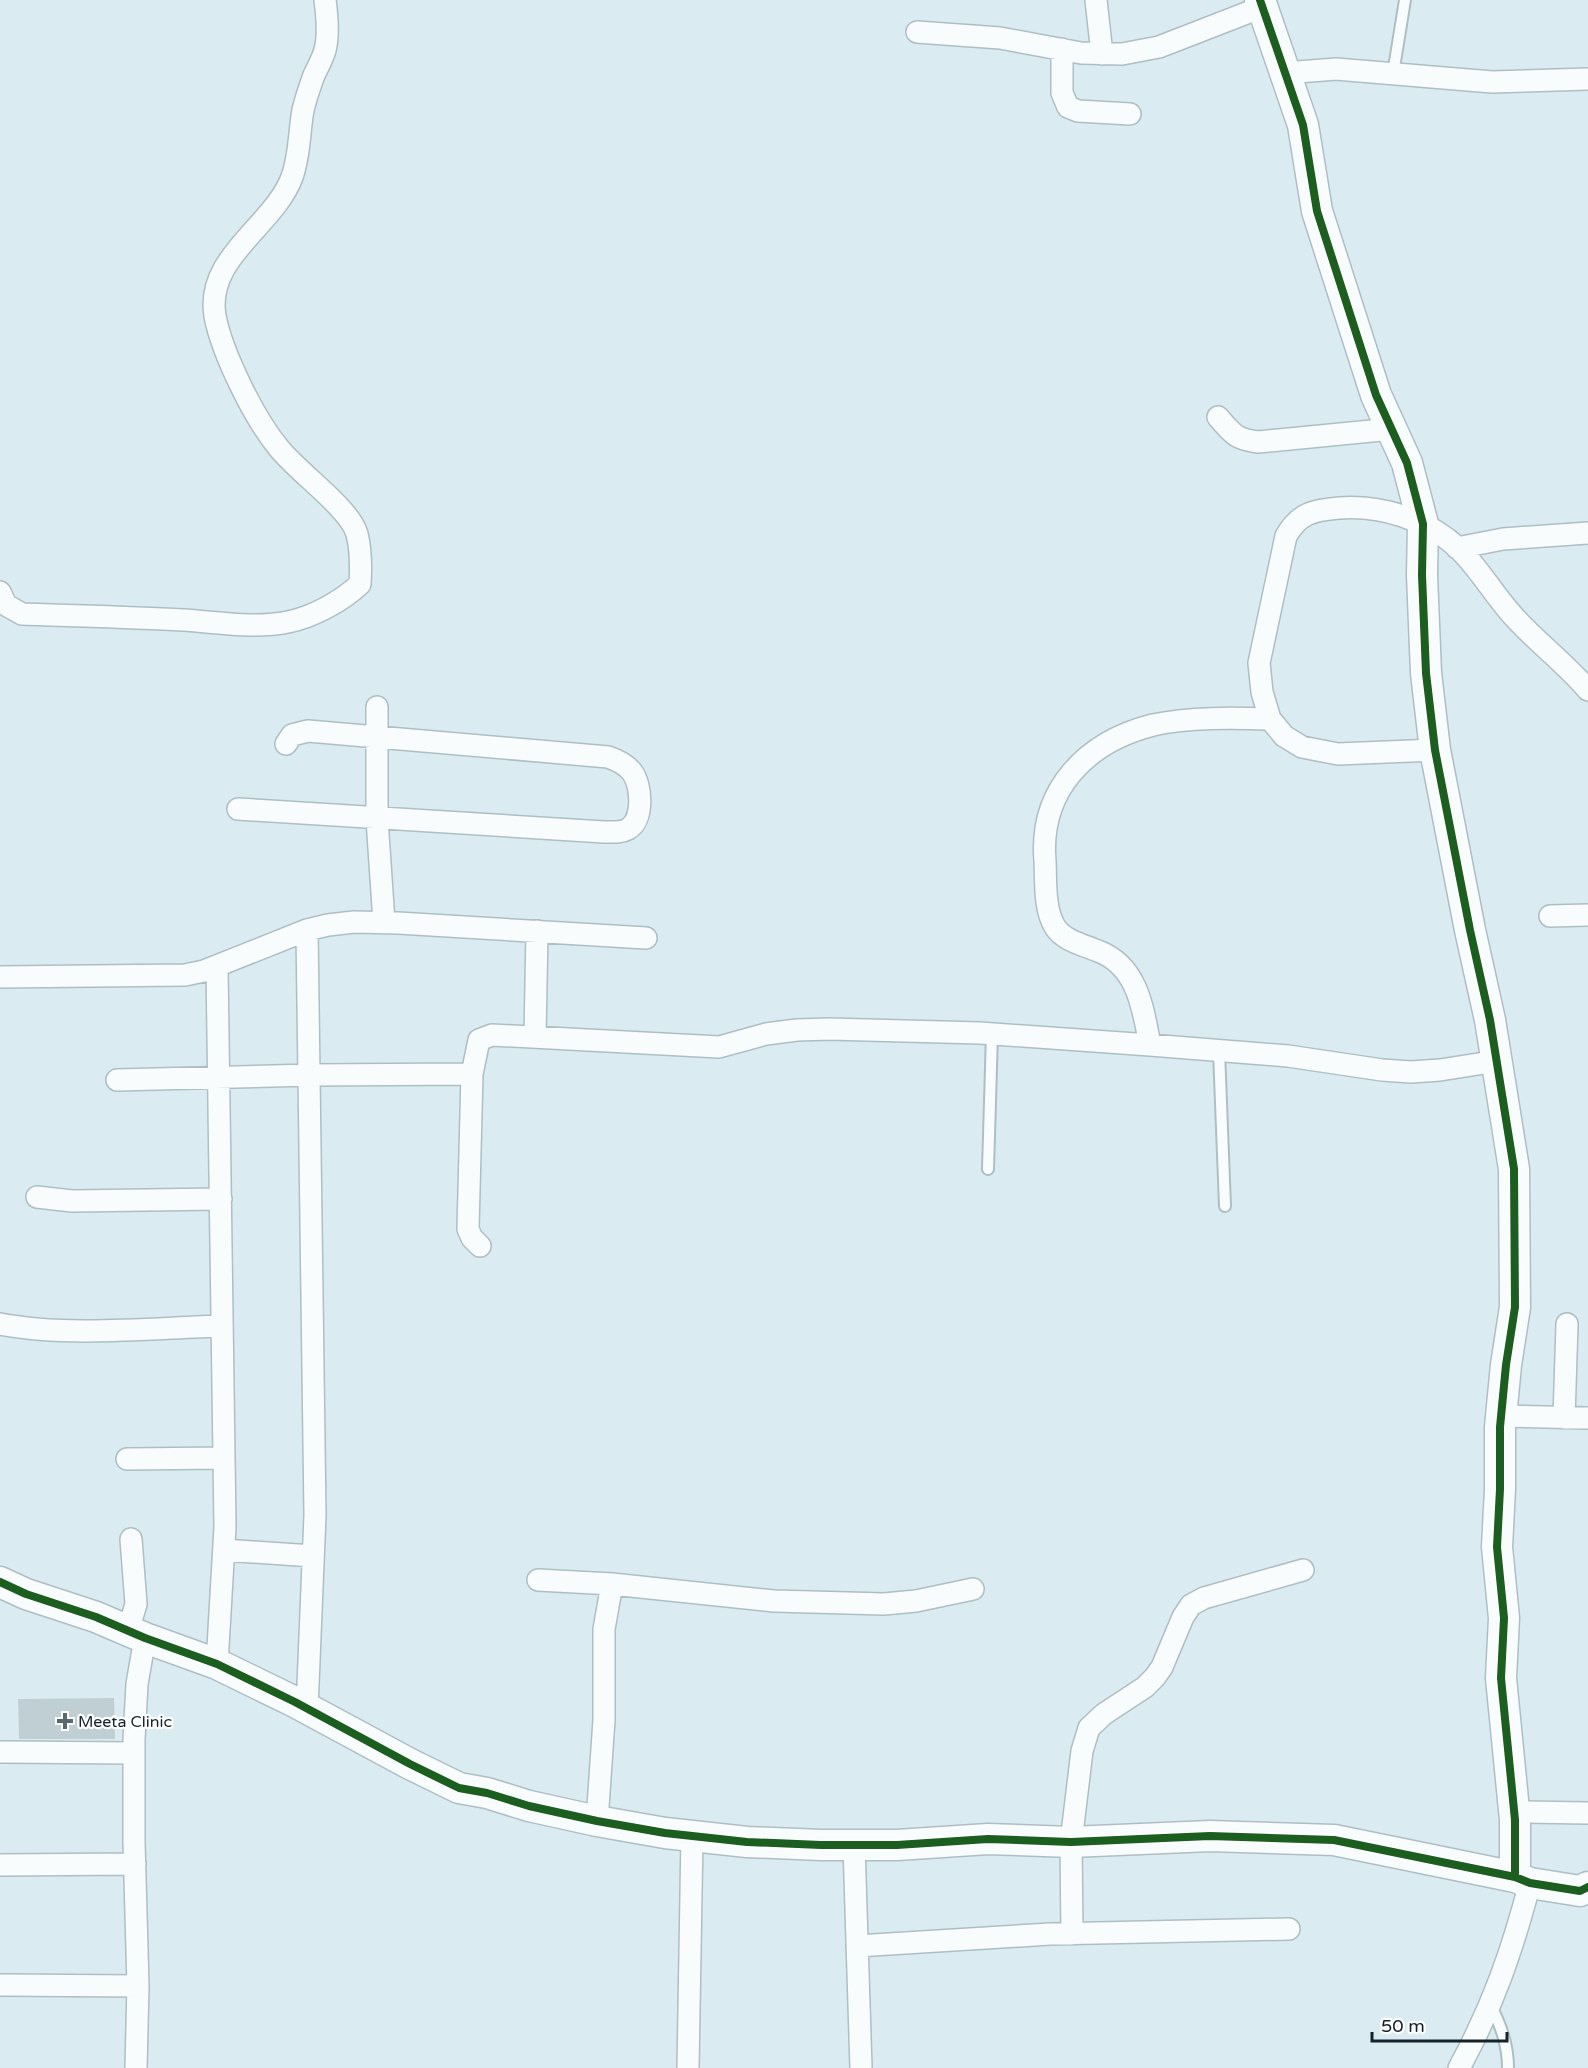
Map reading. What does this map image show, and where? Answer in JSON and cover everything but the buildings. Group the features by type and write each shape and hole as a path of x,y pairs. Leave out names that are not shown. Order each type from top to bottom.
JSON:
{"street":[{"path":"0,592 6,605 22,614 263,625 289,622 314,613 349,594 360,584 361,566 357,533 348,517 278,448 258,416 231,364 215,315 220,277 234,252 275,207 292,177 299,146 303,110 313,77 325,50 327,28 325,0"},
{"path":"1096,0 1102,54"},
{"path":"917,32 1000,38 1062,49 1122,54 1160,47 1261,3 1302,124 1317,211 1376,395 1407,463 1423,524 1422,575 1426,673 1435,750 1497,1061 1514,1169 1515,1307 1501,1416 1497,1547 1504,1618 1501,1678 1523,1880 1514,1943 1491,2006 1459,2068"},
{"path":"1062,49 1062,93 1068,107 1077,111 1130,114"},
{"path":"1285,73 1335,69 1492,82 1587,75"},
{"path":"1218,417 1242,440 1258,442 1392,429"},
{"path":"1435,750 1338,754 1302,747 1284,736 1270,719 1262,692 1259,663 1286,536 1294,522 1305,515 1328,509 1356,507 1387,512 1423,524 1457,548 1516,620 1550,650 1588,690"},
{"path":"1457,548 1503,538 1588,533"},
{"path":"377,707 377,819 384,922"},
{"path":"1150,1045 1140,998 1133,981 1119,963 1101,952 1061,935 1054,926 1048,911 1044,852 1045,825 1066,778 1084,759 1118,738 1153,725 1232,718 1270,719"},
{"path":"238,809 604,832 626,831 633,826 639,812 640,786 632,771 621,762 608,757 308,731 292,735 286,744"},
{"path":"1550,916 1588,915"},
{"path":"0,977 165,976 204,971 307,930 328,925 384,922 646,938"},
{"path":"307,930 315,1515 307,1709"},
{"path":"535,1037 537,931"},
{"path":"217,966 224,1458 224,1550 217,1664"},
{"path":"480,1245 472,1238 468,1229 472,1074 479,1040 492,1035 719,1047 766,1034 829,1029 992,1034 1150,1045 1288,1056 1382,1071 1440,1070 1497,1061"},
{"path":"117,1080 472,1074"},
{"path":"37,1197 72,1201 220,1199"},
{"path":"0,1324 27,1329 84,1330 222,1326"},
{"path":"1564,1418 1567,1324"},
{"path":"1501,1416 1588,1418"},
{"path":"127,1458 224,1458"},
{"path":"131,1539 136,1604 137,1684 134,1753 138,1986 136,2068"},
{"path":"224,1550 313,1556"},
{"path":"1072,1934 1071,1842 1082,1751 1089,1728 1104,1714 1145,1687 1155,1677 1191,1605 1204,1598 1303,1570"},
{"path":"538,1580 612,1584 774,1601 884,1605 973,1589"},
{"path":"0,1582 26,1594 96,1617 217,1664 459,1788 597,1821 747,1842 854,1845 897,1845 988,1839 1071,1842 1210,1836 1334,1840 1585,1892"},
{"path":"597,1821 604,1720 604,1629 612,1584"},
{"path":"0,1752 134,1753"},
{"path":"1515,1812 1588,1813"},
{"path":"688,2068 692,1836"},
{"path":"854,1845 861,2068"},
{"path":"0,1865 135,1864"},
{"path":"857,1946 1072,1934 1289,1929"},
{"path":"0,1985 138,1986"}],"lane":[{"path":"1393,74 1405,0"},
{"path":"988,1169 992,1034"},
{"path":"1219,1051 1225,1206"},
{"path":"1491,2006 1502,2028 1508,2053 1508,2068"}],"cycle path":[{"path":"1260,0 1303,125 1317,211 1376,395 1407,463 1423,524 1422,575 1426,673 1435,750 1490,1020 1514,1169 1515,1307 1500,1427 1497,1547 1504,1618 1501,1678 1515,1820 1515,1877"},
{"path":"0,1582 26,1594 96,1617 145,1638 217,1664 459,1788 597,1821 665,1833 747,1842 821,1845 897,1845 988,1839 1071,1842 1210,1836 1334,1840 1515,1877 1530,1883 1580,1891 1588,1887"}],"place":[{"name":"Meeta Clinic","path":"65,1721"}]}
